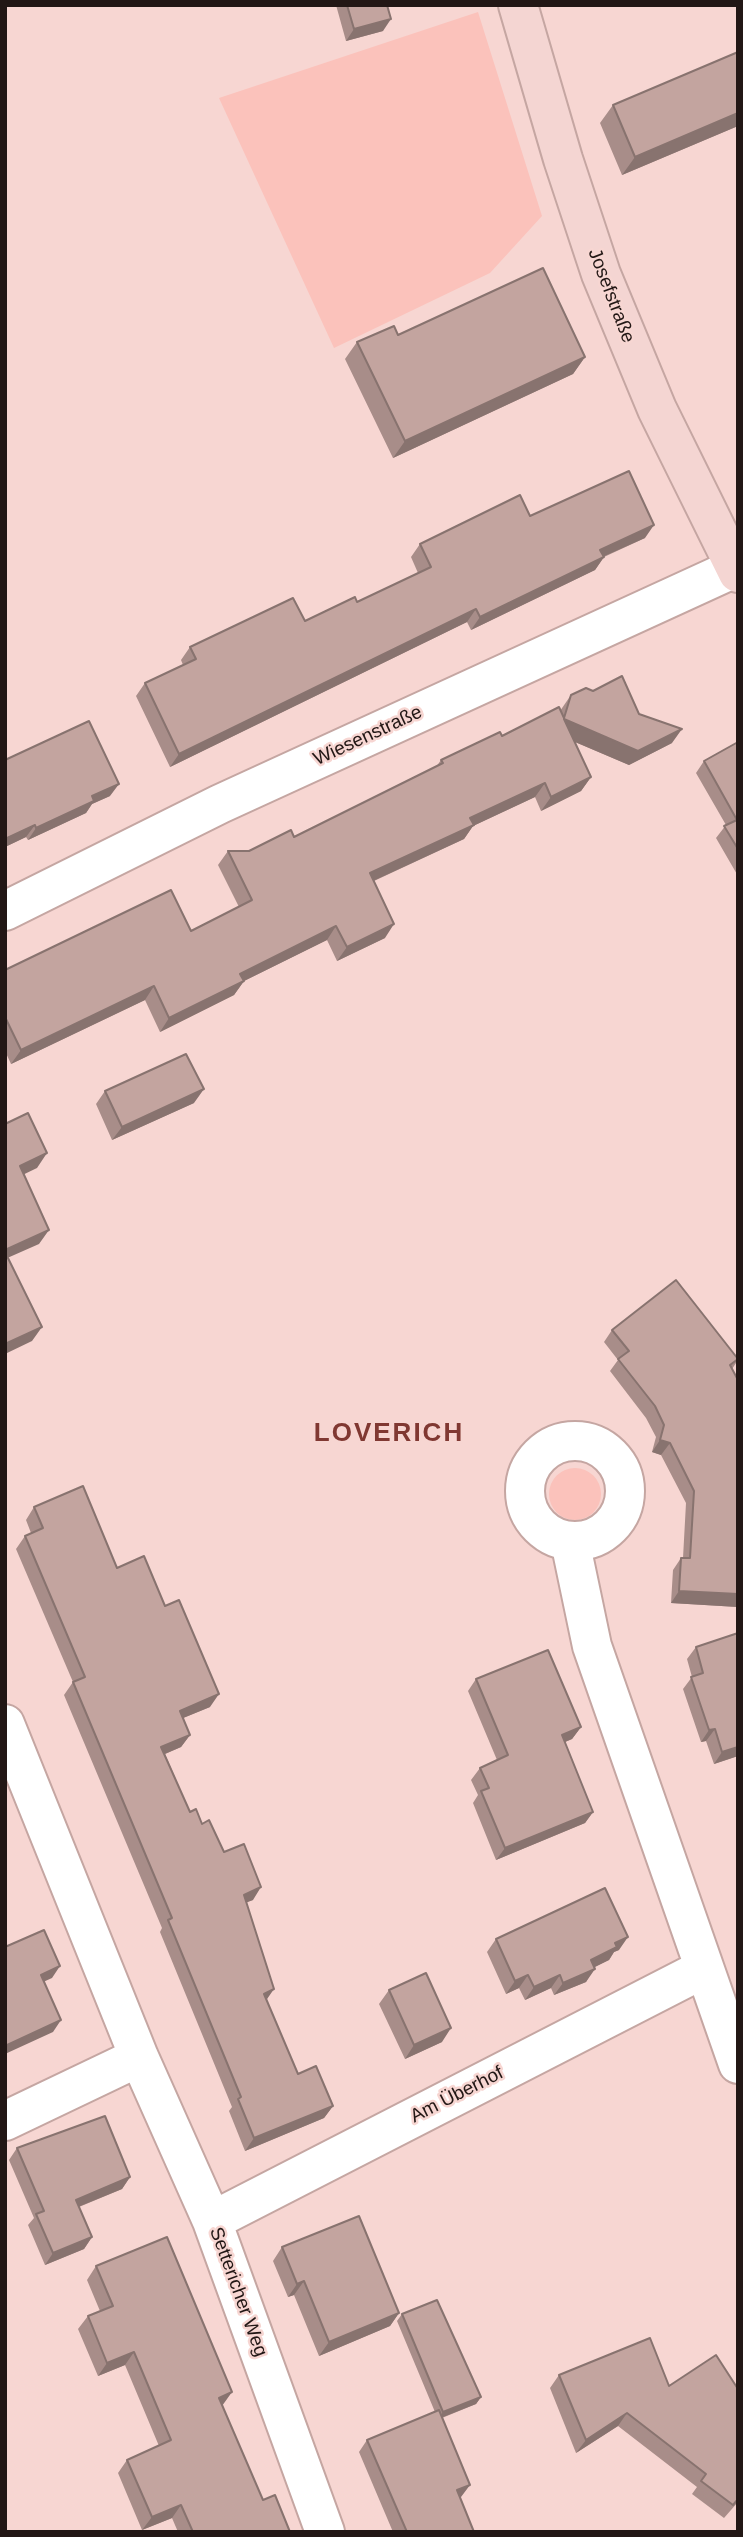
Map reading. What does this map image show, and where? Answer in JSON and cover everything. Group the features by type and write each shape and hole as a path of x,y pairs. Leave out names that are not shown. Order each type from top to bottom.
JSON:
{"street":[{"name":"Josefstraße","path":"518,5 563,159 601,274 657,409 736,571"},
{"name":"Wiesenstraße","path":"5,911 220,804 736,571"},
{"path":"570,1541 592,1646 738,2064"},
{"name":"Settericher Weg","path":"5,1724 16,1780 212,2221 325,2532"},
{"name":"Am Überhof","path":"212,2221 703,1969"},
{"path":"5,2121 139,2057"}],"shaded area":[{"path":"478,12 542,216 490,273 334,348 219,98"},
{"path":"575,1468 594,1475 601,1494 594,1513 575,1520 556,1513 549,1494 556,1475"}],"building":[{"path":"347,5 387,5 391,19 354,29"},
{"path":"738,52 738,113 635,157 613,105"},
{"path":"543,268 585,357 405,441 357,342 394,326 398,335"},
{"path":"629,471 654,525 600,550 604,557 480,617 476,609 179,754 145,683 196,659 190,647 293,598 305,621 355,597 357,602 431,567 420,544 520,495 530,516"},
{"path":"622,676 639,714 682,729 638,751 564,719 591,777 551,797 545,783 470,818 474,825 370,873 394,924 347,947 336,926 240,974 244,981 169,1018 154,986 21,1050 5,1017 5,970 171,890 191,931 252,900 228,851 249,851 291,830 294,837 443,763 441,760 500,732 502,736 559,707 564,718 571,695 586,688 593,691"},
{"path":"89,721 119,784 92,796 94,801 5,839 5,760"},
{"path":"738,742 738,849 724,826 737,820 704,761"},
{"path":"186,1054 204,1089 122,1127 105,1091"},
{"path":"28,1113 47,1153 20,1166 49,1230 5,1250 5,1124"},
{"path":"5,1252 42,1327 5,1344"},
{"path":"676,1280 738,1359 730,1365 738,1380 738,1594 679,1591 681,1558 690,1558 694,1491 670,1443 660,1440 664,1425 655,1406 618,1359 629,1351 612,1330"},
{"path":"83,1486 117,1568 144,1556 165,1606 179,1600 219,1694 180,1711 190,1735 161,1747 190,1812 196,1809 202,1824 209,1820 224,1852 244,1844 261,1887 244,1895 274,1989 264,1994 298,2074 316,2066 333,2106 254,2138 238,2099 241,2097 168,1920 172,1918 73,1682 85,1677 25,1536 43,1528 34,1507"},
{"path":"738,1633 738,1747 722,1752 715,1729 709,1730 691,1677 703,1673 696,1647"},
{"path":"548,1650 581,1727 562,1735 593,1812 505,1848 481,1791 489,1788 480,1768 508,1755 476,1679"},
{"path":"605,1888 628,1937 615,1943 617,1947 591,1960 595,1969 563,1983 560,1975 534,1987 528,1975 515,1981 496,1939"},
{"path":"44,1930 60,1966 41,1975 61,2020 5,2046 5,1947"},
{"path":"426,1973 451,2028 414,2045 389,1990"},
{"path":"105,2116 130,2177 76,2200 92,2237 53,2253 36,2214 44,2211 17,2148"},
{"path":"359,2216 399,2313 329,2342 304,2281 297,2284 282,2247"},
{"path":"167,2237 232,2392 219,2398 263,2500 275,2495 290,2532 193,2532 181,2505 152,2517 127,2460 171,2440 134,2352 107,2363 88,2316 113,2306 96,2266"},
{"path":"437,2300 481,2397 443,2412 402,2314"},
{"path":"650,2338 669,2386 716,2355 738,2389 738,2499 733,2505 701,2481 706,2474 627,2413 586,2440 559,2375"},
{"path":"439,2410 470,2485 457,2490 474,2532 407,2532 367,2440"}],"district":[{"name":"LOVERICH","path":"389,1434"}]}
